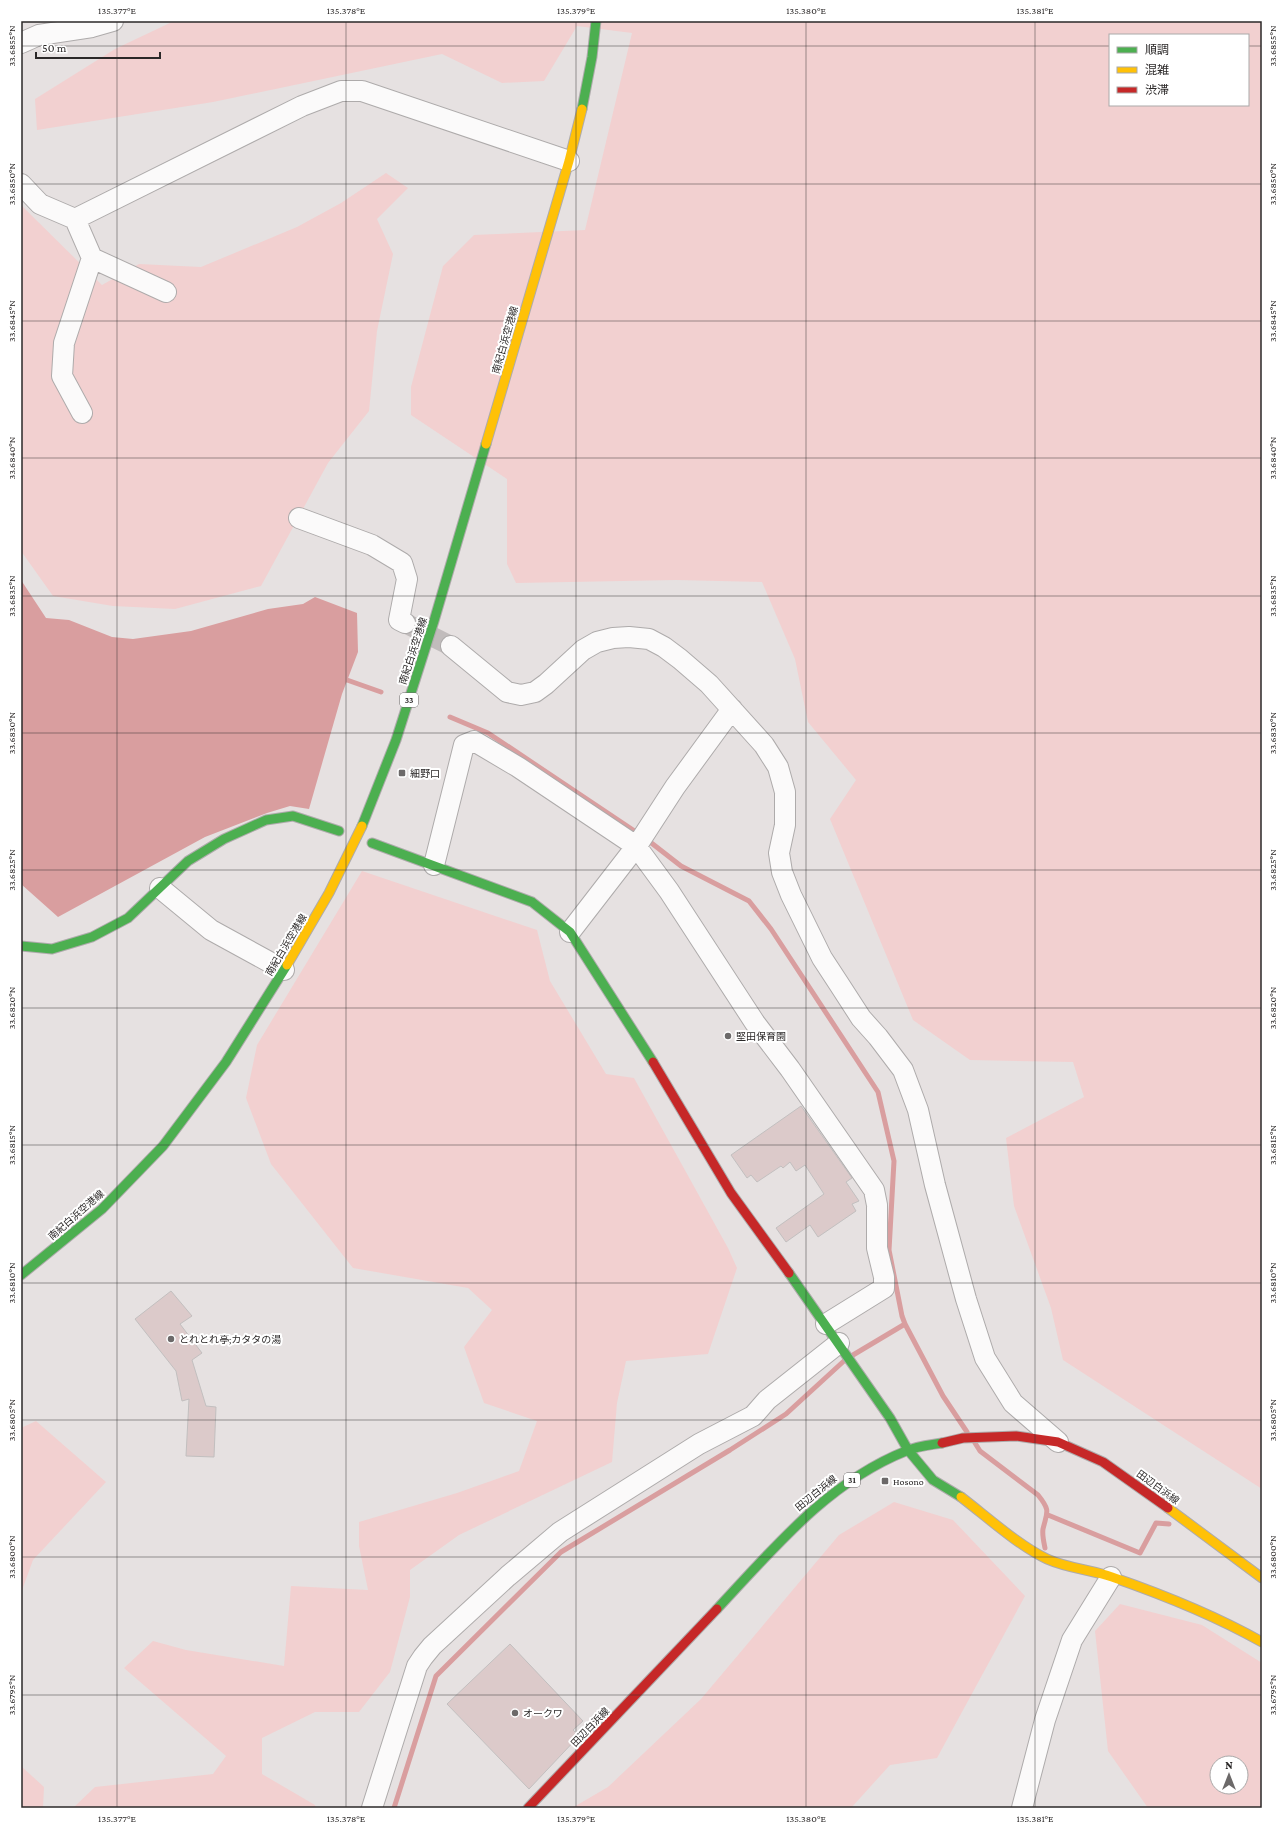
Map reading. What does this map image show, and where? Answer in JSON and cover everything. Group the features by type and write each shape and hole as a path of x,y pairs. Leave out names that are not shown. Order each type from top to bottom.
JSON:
{"main road":[{"name":"南紀白浜空港線","path":"21,1275 102,1209 163,1146 226,1062 284,970 329,893 367,818 396,740 434,621 569,161 586,94 596,21"},
{"path":"21,946 52,948 92,937 128,918 188,861 224,839 266,820 293,816 339,832"},
{"path":"372,843 532,902 570,932 640,1040 732,1193 826,1324 890,1418 908,1450 933,1480 960,1496 1030,1549 1048,1559 1111,1578 1200,1610 1234,1626 1262,1642"},
{"name":"田辺白浜線","path":"528,1808 795,1526 836,1490 871,1467 908,1450 963,1438 1016,1436 1058,1442 1103,1462 1262,1578"}],"street":[{"path":"21,43 39,35 92,27 113,21"},
{"path":"75,219 281,117 341,91 362,91 569,161"},
{"path":"21,184 40,204 75,219 92,258 166,292"},
{"path":"82,413 62,376 64,343 92,258"},
{"path":"299,518 372,545 402,563 407,579 399,620 405,624"},
{"path":"452,646 507,692 521,695 535,692 546,684 583,650 597,642 613,638 630,637 649,639 664,647 709,684 764,746 778,767 785,792 785,825 779,853 782,872 798,912 822,958 861,1018 878,1037 903,1070 918,1110 935,1184 966,1299 985,1358 1013,1403 1058,1442"},
{"path":"570,932 640,840 675,787 732,709"},
{"path":"434,865 464,745 474,741 640,840 668,891 755,1023 790,1069 874,1190 877,1205 877,1248 884,1277 884,1288 826,1324"},
{"path":"160,888 211,930 284,970"},
{"path":"372,1808 418,1666 422,1657 432,1646 508,1576 560,1532 699,1444 753,1416 767,1400 841,1346"},
{"path":"1022,1808 1045,1720 1072,1640 1111,1578"}],"shaded area":[{"path":"174,21 1262,21 1262,1489 1063,1360 1051,1308 1014,1206 1006,1138 1084,1097 1073,1062 970,1060 913,1020 830,819 856,780 808,722 795,659 762,582 676,580 516,583 507,564 507,479 411,415 411,387 443,266 474,235 585,230 632,33 577,26 544,81 502,83 442,54 213,102 37,130 35,99 115,49"},
{"path":"386,173 408,188 377,219 393,254 377,331 369,411 328,463 261,586 175,609 113,606 53,596 21,551 21,205 102,285 139,264 201,267 297,227 341,203"},
{"path":"21,580 46,618 69,620 112,637 133,639 191,631 268,609 303,604 315,597 357,613 358,652 342,694 309,809 290,806 267,813 205,837 58,917 21,884"},
{"path":"362,871 537,930 550,981 606,1074 634,1078 728,1248 737,1268 708,1354 626,1361 617,1403 612,1462 459,1535 410,1570 410,1597 390,1672 359,1712 315,1712 262,1738 262,1774 315,1805 316,1808 73,1808 95,1787 213,1774 226,1756 124,1668 153,1641 186,1650 284,1666 291,1586 368,1590 359,1546 359,1522 457,1493 519,1471 537,1421 484,1403 464,1347 492,1310 468,1288 353,1268 271,1164 246,1098 257,1045"},
{"path":"36,1421 106,1482 33,1560 21,1593 21,1428"},
{"path":"894,1502 953,1520 1025,1596 937,1758 890,1765 851,1808 572,1808 608,1787 701,1699 839,1535"},
{"path":"1120,1604 1202,1625 1262,1663 1262,1808 1148,1808 1108,1751 1095,1631"},
{"path":"21,1766 44,1787 43,1808 21,1808"}],"building":[{"path":"801,1106 852,1178 846,1182 859,1201 852,1204 856,1211 818,1237 810,1225 786,1242 776,1228 824,1194 805,1165 796,1171 790,1162 783,1168 781,1166 757,1182 751,1175 747,1178 731,1155"},
{"path":"171,1291 192,1316 180,1324 202,1353 192,1360 206,1406 216,1407 214,1457 186,1456 189,1399 182,1401 176,1371 135,1319"},
{"name":"オークワ","path":"510,1644 583,1721 573,1730 579,1736 529,1789 447,1704"}],"waterway":[{"path":"347,680 381,692"},
{"path":"450,717 488,733 639,834"},
{"path":"645,838 681,866 749,901 771,929 878,1092 894,1161 889,1250 902,1316 905,1324 853,1355"},
{"path":"905,1324 943,1396 967,1432"},
{"path":"394,1808 436,1676 561,1552 730,1450 786,1414 845,1360"},
{"path":"975,1443 980,1451 1038,1495 1042,1500 1047,1512 1043,1531 1045,1548"},
{"path":"1048,1515 1140,1553 1156,1523 1169,1524"}],"tunnel":[{"path":"405,623 451,646"}],"traffic: fast":[{"path":"582,109 592,57 596,21"},
{"path":"362,826 396,740 434,621 486,444"},
{"path":"21,946 52,949 92,937 128,918 188,861 224,839 266,820 293,816 339,831"},
{"path":"372,843 532,902 570,932 653,1062"},
{"path":"21,1275 102,1209 163,1146 226,1062 287,965"},
{"path":"789,1273 890,1418 908,1450 933,1480 961,1497"},
{"path":"717,1609 781,1540 827,1499 852,1480 878,1464 910,1449 942,1443"}],"traffic: slow":[{"path":"486,444 569,161 582,109"},
{"path":"287,965 329,893 362,826"},
{"path":"961,1497 1014,1539 1047,1559 1063,1565 1096,1572 1151,1591 1207,1614 1262,1642"},
{"path":"1168,1508 1262,1578"}],"traffic: jam":[{"path":"653,1062 731,1193 789,1273"},
{"path":"942,1443 963,1438 1016,1436 1058,1442 1103,1462 1168,1508"},
{"path":"528,1808 717,1609"}],"place":[{"name":"細野口","path":"402,773"},
{"name":"堅田保育園","path":"728,1036"},
{"name":"とれとれ亭;カタタの湯","path":"171,1339"},
{"name":"Hosono","path":"885,1481"},
{"name":"オークワ","path":"515,1713"}]}
